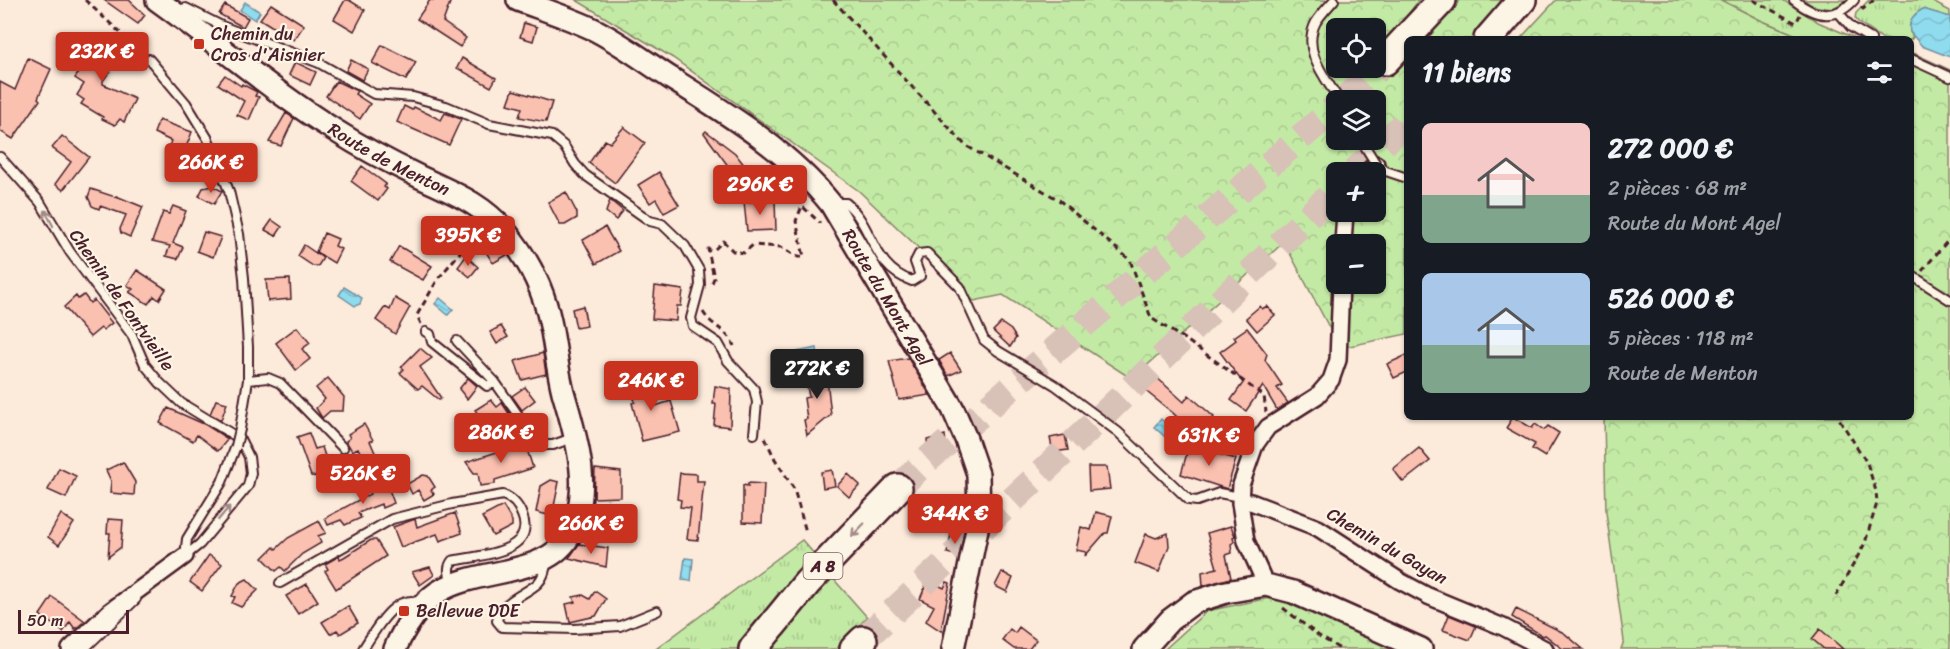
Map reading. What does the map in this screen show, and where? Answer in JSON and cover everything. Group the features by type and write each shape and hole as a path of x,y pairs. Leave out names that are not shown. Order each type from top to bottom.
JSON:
{"highway":[{"path":"1408,36 1442,0"},
{"path":"1491,36 1521,4"},
{"path":"1386,60 1404,41"},
{"name":"A 8","path":"753,649 807,583 898,488"}],"street":[{"name":"Route de Menton","path":"157,0 248,70 336,132 415,175 461,195 484,210 505,232 531,271 542,294 550,322 562,389 580,457 582,483 577,514 571,532 563,546 548,558 478,576 438,593 409,623 395,649"},
{"name":"Route du Mont Agel","path":"518,0 593,30 716,106 796,168 817,187 831,204 953,409 978,474 979,519 952,649"},
{"path":"1266,585 1246,541 1240,500 1242,485 1255,445 1268,427 1317,396 1331,380 1338,360 1341,294"},
{"name":"Chemin du Gayan","path":"1240,500 1251,502 1318,528 1428,596 1503,627 1545,649"},
{"path":"70,649 110,610 185,556"},
{"path":"1144,649 1170,620 1194,602 1226,592 1266,585 1293,592 1422,649"}],"lane":[{"path":"1333,90 1312,55 1311,39 1316,22 1334,0"},
{"path":"1794,0 1811,12 1829,15 1839,13 1854,0"},
{"path":"177,15 186,8 222,26 320,63 374,94 413,97 446,106 489,124 552,136 564,146 585,175 650,221 662,224 685,246 699,270 700,285 691,318 693,326 718,343 728,361 754,389 757,402 754,434"},
{"path":"1839,13 1851,27 1866,36"},
{"path":"149,59 186,103 208,139 229,191 239,234 244,278 248,380 240,429 222,482 187,539 185,556"},
{"path":"1914,60 1950,77"},
{"name":"Chemin de Fontvieille","path":"0,157 40,202 70,252 132,335 145,365 160,383 181,403 240,439 246,448 251,474 248,486 200,544 185,556"},
{"path":"1386,171 1404,177"},
{"path":"831,204 846,203 854,210 877,251 899,276 912,280 920,276 915,262 919,254 927,253 960,287 984,340 1055,385 1118,432 1189,500 1197,501 1219,493 1240,500"},
{"path":"1914,276 1950,300"},
{"path":"426,332 430,334 432,342 487,386 495,382"},
{"path":"456,341 495,382 534,438 543,445 553,445 576,436"},
{"path":"248,380 268,378 280,383 343,448"},
{"path":"280,583 392,519 463,502 503,495 511,498 522,514 524,524 518,542 504,550 452,561 448,566 448,571 453,585"},
{"path":"548,558 544,573 538,582 505,606 498,615 497,621 502,627 574,629 620,626 657,611"},
{"path":"84,649 134,601 144,584"},
{"path":"363,649 379,624 401,603 411,600 424,605"}],"path":[{"path":"85,0 149,59"},
{"path":"832,0 965,146 1059,200 1130,260 1151,318 1189,342 1264,396 1268,427"},
{"path":"1753,0 1796,23 1804,8"},
{"path":"710,287 714,278 708,249 715,249 723,241 733,251 744,253 753,245 781,247 798,257 804,256 796,221 802,206 823,226"},
{"path":"426,332 417,319 417,315 438,279 476,233 495,236 505,232"},
{"path":"1914,276 1950,238"},
{"path":"702,310 708,319 727,333 736,353"},
{"path":"1836,597 1865,543 1877,503 1876,491 1867,463 1840,420"},
{"path":"766,429 765,439 794,489 806,532"},
{"path":"1266,585 1272,600 1340,649"}],"green space":[{"path":"576,0 1419,0 1386,44 1386,18 1326,18 1326,78 1382,78 1384,80 1404,59 1404,335 1340,348 1284,242 1132,379 1003,295 974,301 859,191 673,58"},
{"path":"1460,0 1507,0 1477,36 1426,36"},
{"path":"1556,0 1721,0 1799,36 1523,36"},
{"path":"1721,0 1783,0 1818,22 1850,36 1799,36"},
{"path":"1804,0 1847,0 1832,9 1813,6"},
{"path":"1869,0 1929,0 1950,11 1950,17 1923,9 1911,20 1910,32 1912,36 1879,36 1858,22 1855,18 1856,13"},
{"path":"1914,53 1950,70 1950,649 1621,649 1624,641 1606,512 1604,420 1914,420"},
{"path":"802,540 816,556 737,649 656,649"},
{"path":"830,575 867,617 836,649 770,649"},
{"path":"1279,596 1409,649 1165,649 1207,611"}],"water":[{"path":"245,2 260,12 255,20 240,10"},
{"path":"1923,9 1950,17 1950,57 1922,46 1910,32 1910,24 1916,13"},
{"path":"344,287 362,298 360,304 355,306 339,295"},
{"path":"440,298 453,309 448,315 435,304"},
{"path":"817,348 818,359 798,362 796,360 797,352"},
{"path":"1161,419 1179,435 1172,443 1154,427"},
{"path":"685,558 693,559 691,581 682,580"}],"building":[{"path":"104,0 129,0 145,15 138,24"},
{"path":"345,0 365,10 354,31 334,19"},
{"path":"430,0 451,0 443,22 466,38 460,47 417,19"},
{"path":"271,4 304,25 294,40 260,19"},
{"path":"225,5 248,18 243,27 219,14"},
{"path":"524,23 537,27 533,41 520,37"},
{"path":"86,36 101,47 104,43 121,55 103,84 135,99 124,122 120,119 115,125 102,119 103,117 81,104 84,100 77,95 84,84 75,78 89,57 78,48"},
{"path":"382,45 416,62 406,80 372,63"},
{"path":"28,58 51,69 38,98 40,100 13,139 0,131 0,82 15,90"},
{"path":"462,58 496,78 491,87 457,68"},
{"path":"351,60 368,69 362,80 346,71"},
{"path":"295,62 316,72 310,85 289,75"},
{"path":"225,75 241,86 242,84 257,92 255,96 259,97 249,120 237,115 244,101 218,84"},
{"path":"336,81 357,91 355,94 370,104 360,119 326,96"},
{"path":"513,90 552,102 546,122 519,117 522,108 508,104"},
{"path":"404,106 412,110 414,107 441,120 445,113 461,119 449,145 397,122"},
{"path":"286,113 294,118 281,146 269,142"},
{"path":"159,120 192,132 183,155 168,149 171,141 154,133"},
{"path":"624,127 645,143 615,183 589,163 605,140 610,143"},
{"path":"706,131 735,153 745,166 734,174 704,133"},
{"path":"62,136 89,157 63,190 55,184 71,162 52,148"},
{"path":"362,166 386,184 384,187 387,189 378,201 351,181"},
{"path":"659,172 679,205 664,213 656,199 650,203 638,185"},
{"path":"213,186 222,191 214,204 199,196 203,188"},
{"path":"91,189 143,207 130,237 121,233 120,229 126,215 100,206 99,209 92,206 88,197"},
{"path":"566,192 577,213 577,218 565,225 560,225 548,202"},
{"path":"610,200 623,211 616,220 606,212"},
{"path":"775,201 776,230 747,231 744,202"},
{"path":"173,206 186,211 173,243 183,247 178,259 166,256 170,246 152,242 163,212 169,214"},
{"path":"272,220 282,227 276,236 265,230"},
{"path":"605,227 619,251 596,264 583,240"},
{"path":"204,232 221,237 213,257 197,251"},
{"path":"324,233 338,239 335,246 341,249 334,263 316,252"},
{"path":"499,244 507,255 493,263 486,252"},
{"path":"304,245 323,258 318,266 313,266 298,256"},
{"path":"399,246 432,266 423,280 390,262"},
{"path":"466,256 478,267 470,277 458,267"},
{"path":"137,270 166,289 159,300 154,296 148,304 129,292 133,289 127,285"},
{"path":"290,279 291,299 268,301 266,280"},
{"path":"655,286 683,290 681,306 677,306 676,321 652,319"},
{"path":"84,295 90,303 94,300 112,323 90,337 64,307 76,296 78,299"},
{"path":"395,298 410,307 395,334 376,320 385,307 390,310"},
{"path":"583,306 587,326 576,328 572,309"},
{"path":"1260,306 1262,309 1267,306 1275,315 1257,331 1246,318"},
{"path":"1001,323 1011,330 1016,338 1010,347 993,331"},
{"path":"501,326 508,337 497,344 490,332"},
{"path":"297,327 310,343 302,349 310,359 296,370 276,343"},
{"path":"1247,328 1267,354 1265,360 1282,385 1277,388 1288,403 1277,410 1263,386 1246,411 1231,400 1243,383 1220,352 1236,340 1234,337"},
{"path":"420,348 432,358 420,367 441,398 439,400 422,386 418,389 400,373 404,369 401,367"},
{"path":"543,353 546,374 522,380 515,361"},
{"path":"950,353 961,370 948,376 939,360"},
{"path":"1404,356 1404,373 1394,378 1387,364"},
{"path":"908,358 930,395 899,400 889,361"},
{"path":"826,370 831,415 807,435 804,398 809,397 805,374"},
{"path":"643,372 652,407 671,401 680,432 642,441 632,403 635,402 628,375"},
{"path":"1155,376 1184,402 1189,395 1214,417 1194,439 1183,430 1186,427 1173,413 1143,389"},
{"path":"328,378 344,397 343,411 330,411 322,418 316,408 325,399 316,388"},
{"path":"468,378 477,386 467,399 459,389"},
{"path":"715,386 731,389 730,427 714,425"},
{"path":"525,387 535,400 522,410 512,396"},
{"path":"216,400 227,403 221,420 210,414"},
{"path":"491,400 497,407 502,403 515,425 497,439 475,410"},
{"path":"168,408 206,425 228,439 218,451 197,435 193,441 160,423"},
{"path":"1511,420 1518,420 1532,428 1535,424 1544,430 1548,426 1559,433 1545,457 1532,449 1535,444 1506,428"},
{"path":"364,424 373,440 370,441 376,455 365,462 358,448 352,451 346,441 350,438 348,434"},
{"path":"309,433 315,449 322,447 332,478 311,476 297,437"},
{"path":"945,435 947,454 929,456 927,440"},
{"path":"1065,435 1068,450 1053,452 1050,438"},
{"path":"525,443 533,468 495,480 495,484 480,486 478,473 474,473 466,462"},
{"path":"1189,446 1236,459 1227,489 1181,474"},
{"path":"1419,448 1430,461 1403,482 1393,469"},
{"path":"123,462 135,482 134,495 110,493 111,481 106,470"},
{"path":"1088,467 1107,467 1110,489 1089,491"},
{"path":"59,468 76,476 66,498 48,490"},
{"path":"595,469 621,472 621,497 594,498"},
{"path":"832,470 835,486 823,488 821,472"},
{"path":"680,473 697,474 697,481 704,481 698,540 687,539 691,508 680,507 681,500 677,499"},
{"path":"848,474 860,485 849,497 837,486"},
{"path":"423,475 428,476 435,487 431,490 434,494 424,500 418,490 412,494 407,484"},
{"path":"551,480 559,482 552,516 536,512 541,486"},
{"path":"380,483 382,486 387,484 394,503 382,508 381,504 358,513 361,518 345,525 341,520 328,525 325,518 370,494 368,489"},
{"path":"748,483 764,484 762,523 743,522 743,485 748,486"},
{"path":"503,506 512,521 512,526 493,536 482,517"},
{"path":"1096,512 1112,516 1108,533 1105,533 1085,556 1086,552 1076,550 1081,527 1091,530"},
{"path":"455,513 462,533 440,541 437,534 401,547 393,527 415,519 417,527"},
{"path":"61,514 74,523 59,545 48,537"},
{"path":"108,519 123,520 121,547 108,557 110,533 107,533"},
{"path":"319,521 326,533 318,536 321,543 302,554 285,571 281,567 276,571 263,558 274,547 276,549 288,538"},
{"path":"1231,526 1235,536 1233,537 1234,542 1231,544 1232,553 1226,555 1231,578 1203,586 1202,572 1217,568 1207,533"},
{"path":"1168,533 1169,546 1159,572 1135,563 1146,534 1156,538"},
{"path":"951,534 963,536 958,556 947,553"},
{"path":"371,540 376,540 386,556 336,589 325,571 328,569 325,564 339,556 340,559 344,557"},
{"path":"579,544 608,548 606,567 569,558"},
{"path":"209,555 222,564 202,591 190,582"},
{"path":"430,567 434,575 420,585 412,572"},
{"path":"1002,572 1013,578 1007,592 995,586"},
{"path":"247,579 258,590 241,607 232,603 235,597 232,596 239,583"},
{"path":"928,580 944,588 947,582 950,583 941,631 926,621 934,606 920,599"},
{"path":"307,584 318,601 298,614 286,596"},
{"path":"595,591 606,599 596,616 570,622 566,604 575,602 573,597 583,595 590,599"},
{"path":"52,597 85,621 75,629 70,622 63,632 40,615"},
{"path":"348,606 358,623 340,634 337,630 330,634 322,622"},
{"path":"1516,609 1564,633 1583,649 1563,649 1545,635 1543,636 1512,617"},
{"path":"1449,615 1476,626 1470,640 1443,630"},
{"path":"1019,627 1036,640 1029,649 1014,649 1002,640 1010,629 1015,633"},
{"path":"1820,629 1843,649 1824,649 1812,639"}],"tunnel":[{"path":"1355,90 1367,78"},
{"path":"898,488 926,461 1326,116"},
{"path":"1364,162 1404,124"},
{"path":"863,640 1099,419 1326,200"}],"place":[{"name":"Chemin du Cros d'Aisnier","path":"199,44"},
{"name":"Bellevue DDE","path":"404,611"}]}
